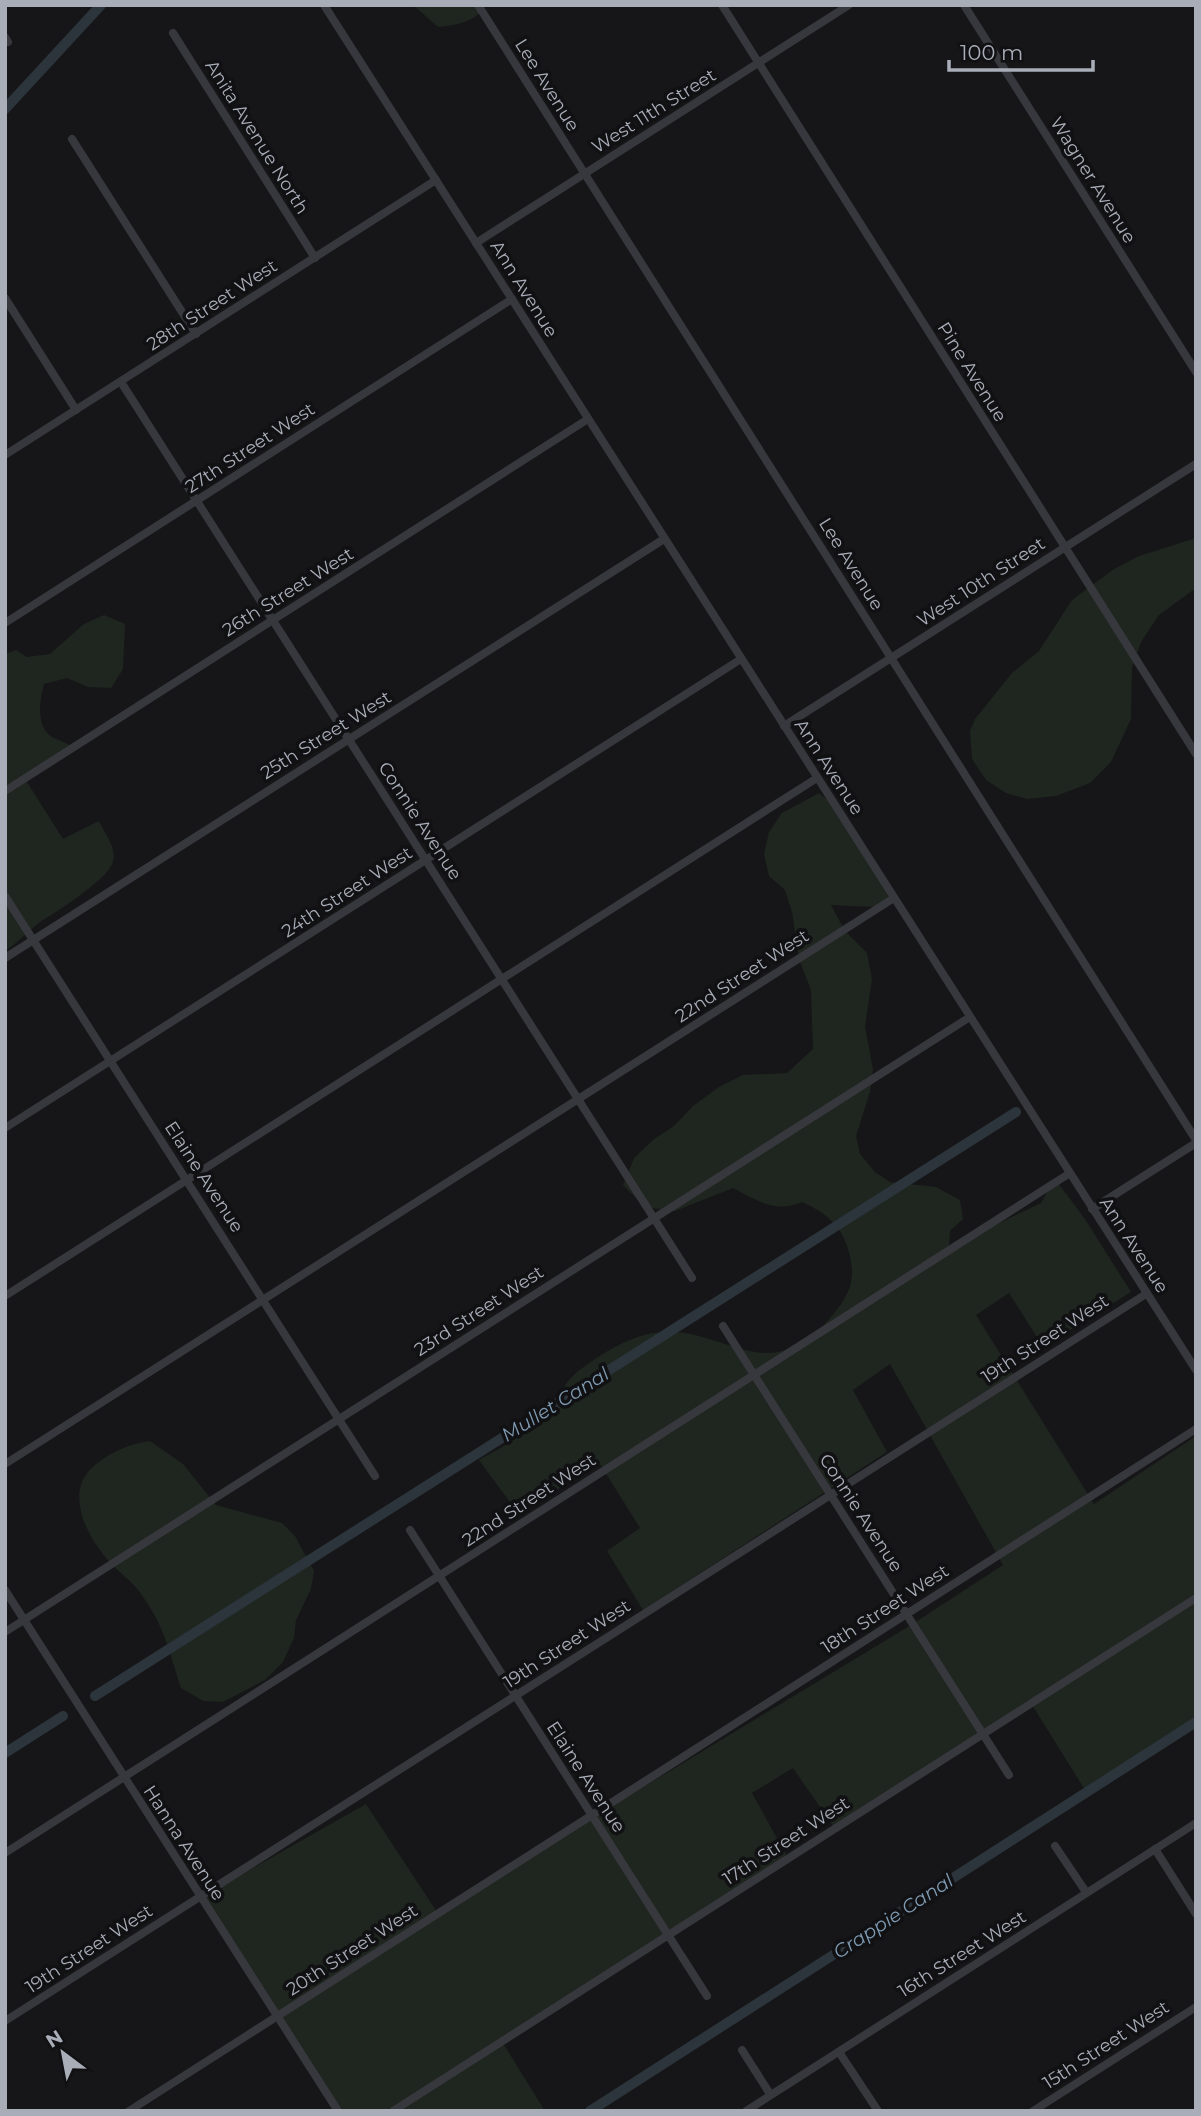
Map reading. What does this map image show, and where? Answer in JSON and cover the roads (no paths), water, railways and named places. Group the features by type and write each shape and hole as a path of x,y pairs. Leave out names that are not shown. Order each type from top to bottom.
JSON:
{"street":[{"name":"Ann Avenue","path":"324,5 1196,1370"},
{"name":"Lee Avenue","path":"478,5 1196,1141"},
{"name":"Pine Avenue","path":"722,5 1196,754"},
{"name":"West 11th Street","path":"476,243 849,5"},
{"name":"Wagner Avenue","path":"964,5 1196,372"},
{"name":"Anita Avenue North","path":"173,33 315,258"},
{"path":"72,139 196,334"},
{"name":"28th Street West","path":"5,456 436,180"},
{"path":"5,298 76,410"},
{"name":"27th Street West","path":"5,623 512,299"},
{"name":"Connie Avenue","path":"121,382 692,1278"},
{"name":"26th Street West","path":"5,792 588,419"},
{"name":"West 10th Street","path":"783,726 1196,464"},
{"name":"25th Street West","path":"5,958 664,538"},
{"name":"24th Street West","path":"5,1128 741,659"},
{"path":"5,1296 817,778"},
{"name":"Elaine Avenue","path":"5,896 375,1476"},
{"name":"22nd Street West","path":"5,1464 894,898"},
{"name":"23rd Street West","path":"5,1632 970,1017"},
{"path":"1092,1209 1196,1141"},
{"name":"22nd Street West","path":"5,1853 1070,1173"},
{"name":"19th Street West","path":"5,2021 1146,1294"},
{"name":"Connie Avenue","path":"723,1326 1009,1775"},
{"name":"18th Street West","path":"592,1815 1196,1429"},
{"name":"Elaine Avenue","path":"410,1530 707,1996"},
{"name":"Hanna Avenue","path":"5,1590 338,2111"},
{"name":"17th Street West","path":"393,2111 1196,1598"},
{"name":"20th Street West","path":"129,2111 592,1815"},
{"name":"16th Street West","path":"746,2111 1196,1823"},
{"path":"1055,1846 1086,1892"},
{"path":"1155,1849 1196,1913"},
{"name":"15th Street West","path":"1032,2111 1196,2007"},
{"path":"742,2050 770,2094"},
{"path":"839,2052 878,2111"}],"waterway":[{"path":"5,109 101,5"},
{"name":"Mullet Canal","path":"95,1696 1016,1112"},
{"name":"Mullet Canal","path":"5,1753 63,1716"},
{"name":"Crappie Canal","path":"590,2111 1196,1722"}]}
